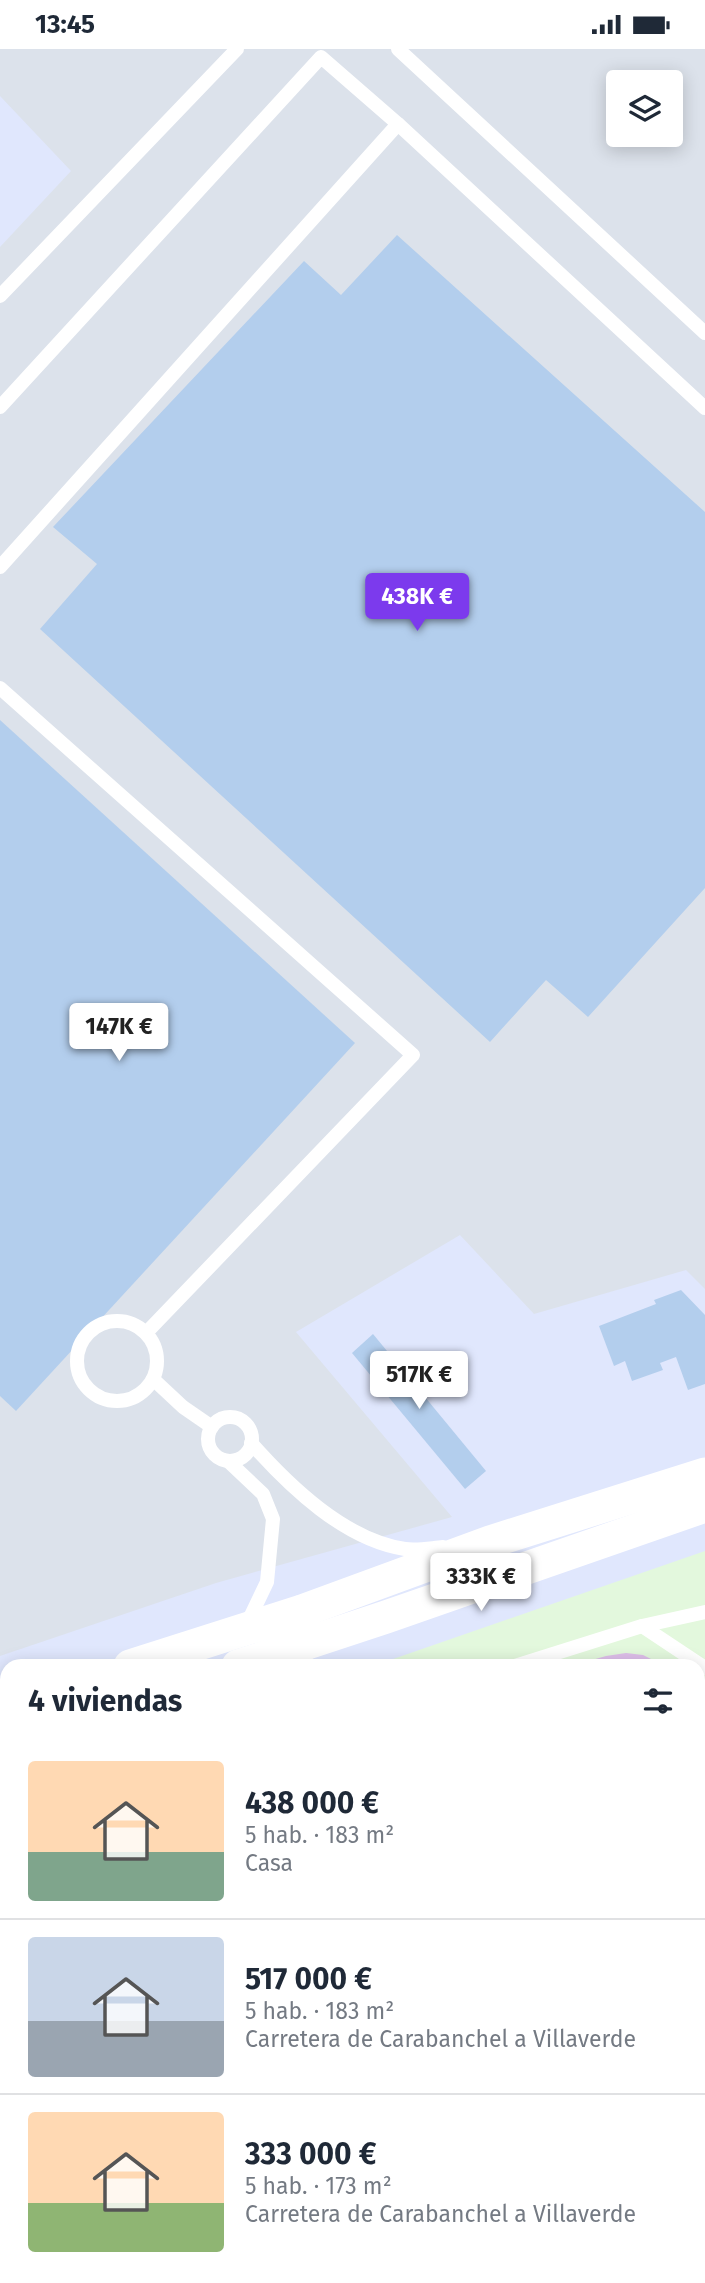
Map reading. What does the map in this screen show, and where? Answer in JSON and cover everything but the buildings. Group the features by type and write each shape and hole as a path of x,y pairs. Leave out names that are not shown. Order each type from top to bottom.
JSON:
{"street":[{"path":"152,1659 302,1611 490,1542 705,1474"},
{"path":"280,1659 304,1655 705,1506"}],"lane":[{"path":"0,296 237,49"},
{"path":"398,49 705,333"},
{"path":"0,407 321,57 398,124 705,408"},
{"path":"0,567 398,124"},
{"path":"0,688 413,1055 146,1333"},
{"path":"117,1321 130,1322 146,1333 156,1350 158,1363 153,1380 138,1395 127,1400 114,1401 100,1397 89,1389 81,1378 77,1365 78,1351 84,1338 93,1329 104,1323 117,1321"},
{"path":"153,1380 212,1427"},
{"path":"244,1629 267,1582 273,1519 263,1494 228,1461 219,1458 210,1447 209,1434 212,1427 222,1419 236,1418 248,1427 251,1443 292,1486 355,1534 407,1550 490,1542"},
{"path":"228,1461 246,1454 251,1443"},
{"path":"537,1659 642,1626 705,1612"},
{"path":"642,1626 694,1659"}],"shaded area":[{"path":"0,49 705,49 705,1289 686,1270 534,1314 460,1235 296,1332 452,1517 216,1583 0,1656 0,247 71,171 0,96"},
{"path":"705,1551 705,1659 393,1659"},
{"path":"626,1653 651,1659 596,1659"}]}
